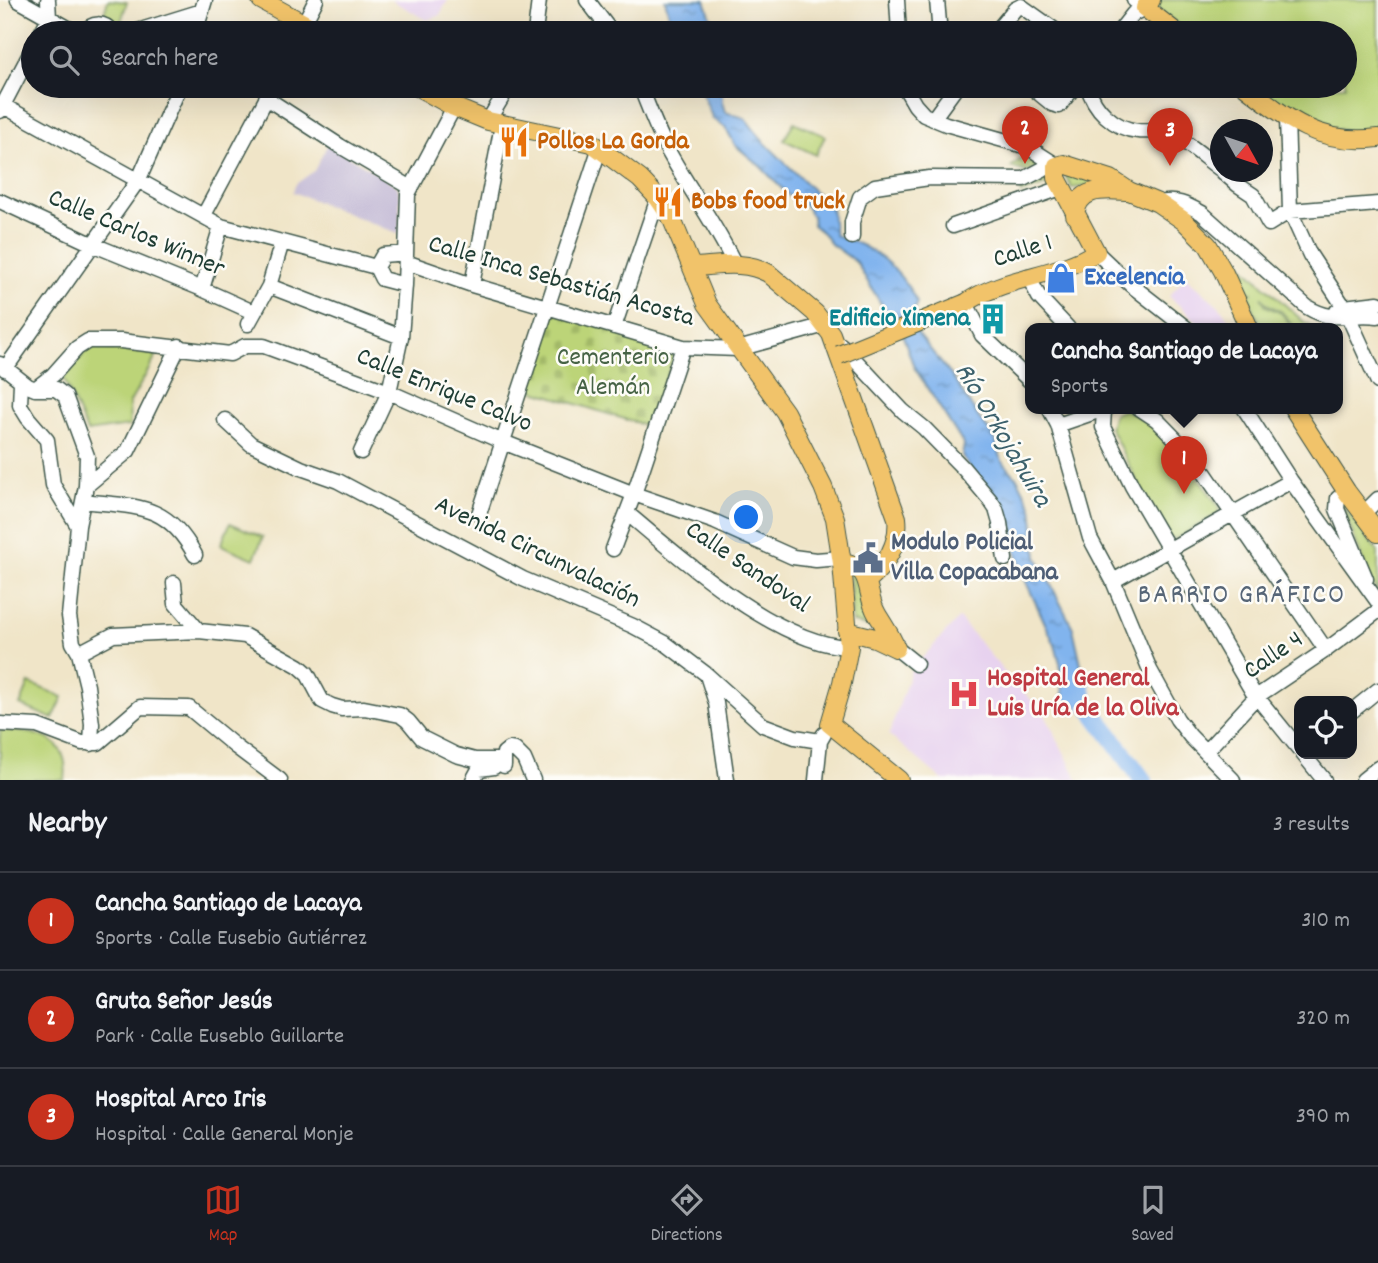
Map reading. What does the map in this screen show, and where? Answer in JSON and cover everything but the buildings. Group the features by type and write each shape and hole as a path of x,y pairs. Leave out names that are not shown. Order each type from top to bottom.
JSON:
{"main road":[{"path":"261,0 292,21"},
{"path":"1143,3 1163,21"},
{"path":"438,98 495,123 579,139 600,147 626,166 658,198 679,231 707,304 785,412 802,442 835,518 842,561 848,639 842,683 830,724 899,780"},
{"path":"1261,98 1287,118 1311,131 1335,139 1362,141 1378,138"},
{"path":"1096,253 1061,188 1054,163 1111,179 1129,191 1158,203 1184,221 1208,245 1247,323"},
{"path":"1075,215 1079,202 1087,194 1100,190 1129,191"},
{"name":"Calle 1","path":"839,355 975,297 1096,253"},
{"path":"692,267 750,264 768,273 815,313 828,330 897,518 897,540 884,563 868,580"},
{"path":"1297,414 1347,492 1378,533"},
{"path":"842,561 854,565 868,580 873,605 891,634 896,648"},
{"name":"Calle Sandoval","path":"848,639 875,638 896,648"}],"street":[{"path":"18,0 55,21"},
{"path":"48,0 48,21"},
{"path":"306,21 316,0"},
{"path":"538,21 539,0"},
{"path":"587,0 603,21"},
{"path":"897,0 899,21"},
{"path":"937,0 939,21"},
{"path":"1127,21 1143,3"},
{"path":"163,21 203,6"},
{"path":"1005,21 1021,6 1042,21"},
{"path":"21,70 1,107 139,179 221,226 376,267 382,279 405,285"},
{"path":"91,744 92,724 88,698 79,653 73,642 69,615 87,456 69,403 56,389 28,386 3,366 94,245 139,179 175,98"},
{"path":"204,215 267,98"},
{"path":"278,98 340,146 410,187"},
{"path":"472,285 495,123 504,98"},
{"path":"645,98 670,156 725,243 735,265"},
{"path":"911,98 924,115 1028,148 1054,163"},
{"path":"933,119 948,98"},
{"path":"1045,98 1059,106 1065,98"},
{"path":"1093,98 1111,120 1135,131 1169,134 1210,162"},
{"path":"361,452 389,392 401,337 410,187 454,107"},
{"path":"1287,118 1290,211 1310,255 1347,312 1378,382"},
{"path":"479,514 600,147"},
{"path":"852,237 852,222 860,197 874,186 929,178 1024,179 1054,163"},
{"path":"1234,182 1254,195 1269,225 1290,211 1378,204"},
{"path":"953,226 1061,188"},
{"path":"614,327 658,198"},
{"path":"1158,203 1173,200 1202,213 1307,307 1327,317 1378,303"},
{"name":"Calle Carlos Winner","path":"0,201 94,245 202,289 250,318 269,286"},
{"path":"202,289 221,226"},
{"path":"282,242 269,286 401,337"},
{"path":"1096,253 1180,323"},
{"path":"376,267 383,255 406,258"},
{"name":"Calle Inca Sebastián Acosta","path":"406,258 472,285 683,347 738,349 828,330"},
{"path":"1028,276 1039,297 1063,323"},
{"path":"966,303 982,335 1025,376"},
{"path":"1347,312 1378,316"},
{"path":"828,330 897,405 924,428 984,492 996,509 1004,540 1005,559"},
{"name":"Calle Enrique Calvo","path":"28,386 53,374 77,348 88,341 179,346 230,354 245,346 264,346 389,392 503,442 634,494 715,522 793,557 842,561"},
{"path":"84,494 128,451 179,346"},
{"path":"613,549 683,347"},
{"path":"28,386 19,393 20,405 47,440 52,485 78,526"},
{"path":"1052,414 1058,425 1090,538 1113,581 1150,670 1177,719 1233,780"},
{"path":"1058,425 1085,414"},
{"path":"1105,414 1104,426 1132,486 1256,697 1294,743"},
{"path":"1148,414 1187,450 1326,650"},
{"path":"1248,414 1291,481 1378,602"},
{"name":"Avenida Circunvalación","path":"225,420 251,444 338,481 533,584 633,626 682,654 763,725 795,737 820,741"},
{"path":"1113,581 1291,481"},
{"path":"1347,492 1338,498 1337,509 1366,575 1363,583"},
{"path":"84,494 151,510 182,534 195,555"},
{"path":"1363,514 1378,499"},
{"name":"Calle Sandoval","path":"627,513 697,571 775,623 822,644 848,639"},
{"path":"174,583 176,604 199,631"},
{"name":"Calle 4","path":"1206,751 1256,697 1378,611"},
{"path":"79,653 113,635 199,631 245,636 292,662 306,673 322,701 332,706 342,709 364,708 400,715 422,738 456,755 475,761 504,763"},
{"path":"896,648 916,664"},
{"path":"706,674 716,703 727,780"},
{"path":"1357,707 1378,690"},
{"path":"0,724 37,726 91,744 104,740 140,707 189,708 280,780"},
{"path":"816,780 820,741 830,724"},
{"path":"504,763 506,751 512,749 527,765 533,780"},
{"path":"1307,759 1324,780"},
{"path":"475,776 489,767 504,763"},
{"path":"1363,780 1378,768"}],"shaded area":[{"path":"391,0 448,0 439,16 427,20"},
{"path":"328,144 397,186 400,195 399,234 293,192 296,184 314,171"},
{"path":"1186,277 1220,307 1231,323 1199,323 1169,296"},
{"name":"Hospital General Luis Uría de la Oliva","path":"959,618 1007,675 1044,713 1078,780 943,780 889,735 911,670"}],"green space":[{"path":"108,0 127,2 121,21 102,20"},
{"path":"1158,0 1378,0 1378,132 1370,134 1315,126 1274,98 1357,98 1357,21 1173,21 1158,6"},
{"path":"794,122 825,136 816,155 784,140"},
{"path":"1026,155 1037,167 1026,172 1011,167"},
{"path":"1068,173 1096,181 1096,185 1072,188 1066,177"},
{"path":"1048,176 1051,181 1049,184 1021,194 1019,183"},
{"path":"1222,247 1306,323 1291,323 1282,312 1267,304 1261,297 1266,306 1281,313 1289,323 1260,323 1247,294 1253,293 1248,293"},
{"name":"Cementerio Alemán","path":"549,311 676,349 650,427 525,388"},
{"path":"89,346 157,355 129,404 130,426 87,432 63,377"},
{"path":"1114,414 1133,414 1151,425 1165,437 1200,481 1219,507 1218,514 1175,539 1170,538 1138,484 1110,427"},
{"path":"1341,503 1378,552 1378,592 1372,584"},
{"path":"230,523 263,537 254,559 221,545"},
{"path":"850,571 854,571 884,632 852,622"},
{"path":"29,683 63,697 53,719 20,705"},
{"path":"0,730 38,735 56,745 62,753 65,780 0,780"}],"water":[{"path":"665,0 705,0 712,21 671,21"},
{"path":"704,98 722,98 725,112 745,118 762,140 831,208 835,235 874,252 893,268 910,289 917,302 912,316 917,333 994,436 1002,461 1018,479 1032,507 1037,557 1073,628 1088,695 1069,711 1063,695 1055,645 1026,582 1008,515 998,498 975,475 962,456 964,445 914,367 899,325 881,304 856,262 831,244 813,225 812,216 805,205 793,200 735,145 726,128 713,119"}],"waterway":[{"name":"Río Orkojahuira","path":"1080,677 1084,700 1143,780"}],"place":[{"name":"Pollos La Gorda","path":"514,142"},
{"name":"Gruta Señor Jesús","path":"1025,164"},
{"name":"Hospital Arco Iris","path":"1170,166"},
{"name":"Bobs food truck","path":"668,202"},
{"name":"Excelencia","path":"1061,278"},
{"name":"Edificio Ximena","path":"993,319"},
{"name":"Cancha Santiago de Lacaya","path":"1184,494"},
{"name":"Modulo Policial Villa Copacabana","path":"868,558"},
{"name":"Hospital General Luis Uría de la Oliva","path":"964,694"}],"district":[{"name":"BARRIO GRÁFICO","path":"1242,597"}]}
